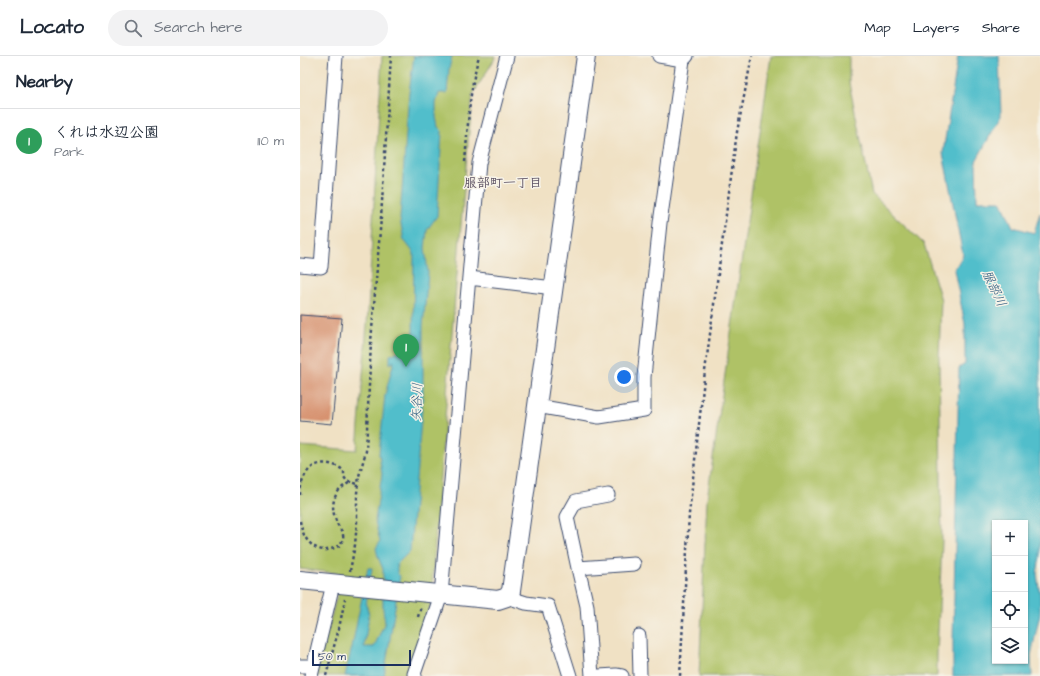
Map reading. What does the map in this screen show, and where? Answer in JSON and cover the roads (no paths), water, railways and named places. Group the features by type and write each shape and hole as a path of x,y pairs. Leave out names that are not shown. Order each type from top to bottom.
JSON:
{"street":[{"path":"300,265 321,267 336,56"},
{"path":"415,676 414,674 440,595 479,164 507,56"},
{"path":"507,597 511,591 586,56"},
{"path":"537,406 599,417 644,410 644,377 660,222 685,58 659,56"},
{"path":"469,278 554,288"},
{"path":"592,676 587,606 567,517 576,501 608,495"},
{"path":"578,568 634,564"},
{"path":"300,580 498,600 507,597 526,603 548,606 570,676"},
{"path":"300,666 312,671 345,585"},
{"path":"639,636 640,676"},
{"path":"599,676 622,676"}],"water":[{"name":"矢谷川","path":"414,56 452,56 449,69 447,93 439,93 436,103 438,127 442,131 437,216 427,230 425,248 428,273 423,326 423,396 410,551 397,564 397,573 400,576 384,676 345,676 368,568 372,568 366,604 369,615 364,647 374,647 385,622 383,609 383,569 376,548 380,542 375,521 382,474 379,454 385,395 394,361 390,364 390,355 399,351 403,341 413,338 414,253 404,240 400,219 409,92"},
{"name":"服部川","path":"958,56 999,56 1001,116 976,161 977,201 1001,201 1013,227 1034,233 1040,213 1040,514 1038,514 1040,518 1040,556 1037,574 1040,596 1040,613 1031,656 1032,676 953,676 959,368 965,364 965,324 954,270 963,255 943,153"}],"place":[{"name":"くれは水辺公園","path":"406,367"}],"district":[{"name":"服部町一丁目","path":"503,182"}]}
